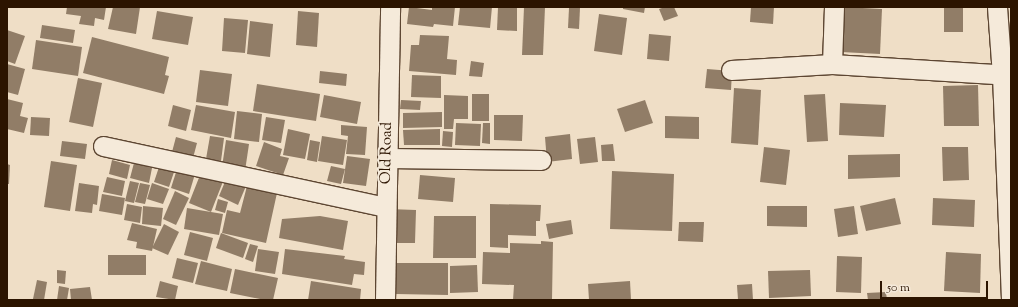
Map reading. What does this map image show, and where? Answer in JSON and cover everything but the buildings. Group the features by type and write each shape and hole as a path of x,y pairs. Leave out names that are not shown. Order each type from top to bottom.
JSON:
{"street":[{"name":"Old Road","path":"385,300 390,7"},
{"path":"832,64 834,7"},
{"path":"997,7 1007,75 1011,300"},
{"path":"731,70 832,64 1007,75"},
{"path":"103,146 386,207"},
{"path":"387,158 541,160"}]}
